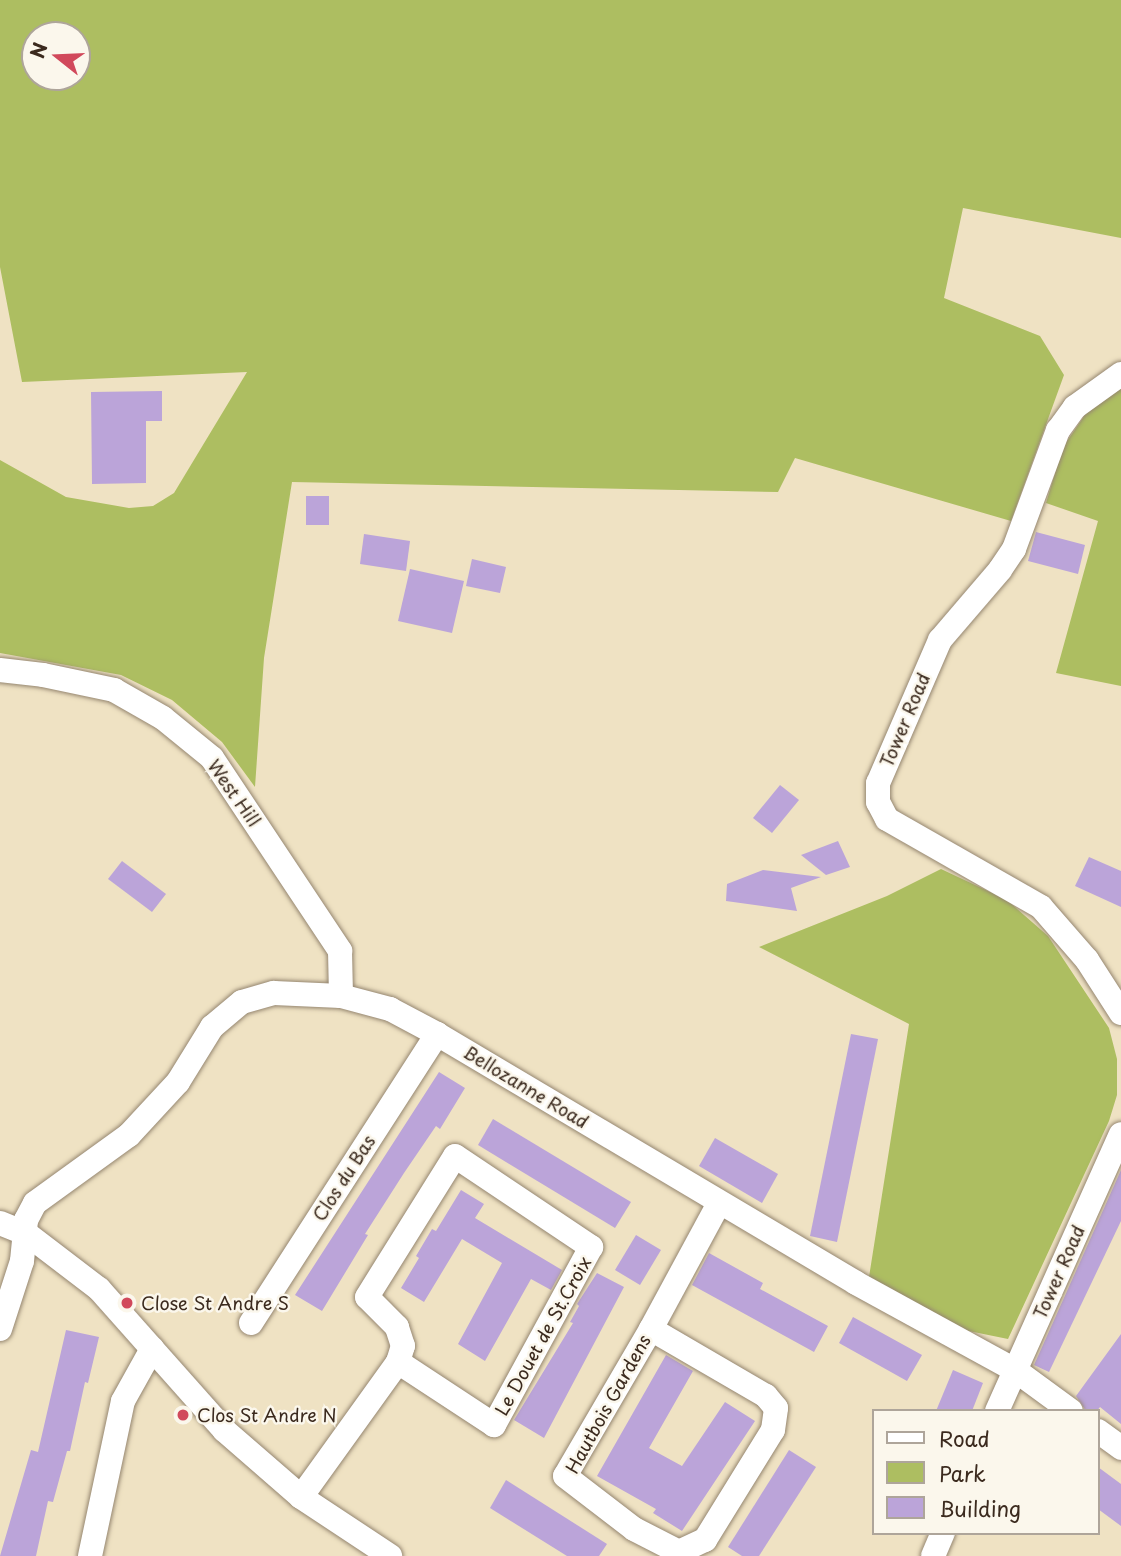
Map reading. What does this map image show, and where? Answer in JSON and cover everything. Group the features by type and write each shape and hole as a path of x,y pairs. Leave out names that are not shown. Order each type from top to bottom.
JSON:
{"street":[{"name":"Tower Road","path":"1121,374 1075,407 1058,430 1014,549 1000,570 940,640 878,783 878,802 887,819 1041,907 1087,960 1121,1013"},
{"name":"West Hill","path":"0,670 43,675 114,690 163,718 212,758 340,951 341,996"},
{"name":"Bellozanne Road","path":"0,1329 27,1234 26,1220 34,1203 129,1135 178,1083 212,1027 242,1002 274,993 341,996 390,1009 437,1034 856,1283 1015,1370 1067,1409"},
{"name":"Clos du Bas","path":"251,1323 437,1034"},
{"name":"Tower Road","path":"998,1409 1121,1134"},
{"name":"Le Douet de St.Croix","path":"455,1156 591,1247 494,1425 398,1362 403,1346 397,1327 367,1297 455,1156"},
{"name":"Hautbois Gardens","path":"651,1329 766,1396 776,1408 773,1430 705,1540 679,1552 634,1529 565,1476 651,1329 719,1203"},
{"path":"0,1223 27,1234 99,1289 225,1430 301,1497 390,1556"},
{"path":"90,1556 123,1401 152,1349"},
{"path":"301,1497 398,1362"},
{"path":"1100,1433 1121,1448"},
{"path":"933,1556 942,1535"}],"green space":[{"path":"0,0 1121,0 1121,238 963,208 944,298 1040,336 1064,375 1011,521 795,458 778,492 292,482 264,658 255,787 222,742 172,700 121,675 0,653 0,460 66,497 129,508 153,506 174,493 247,372 22,382 0,267"},
{"path":"1121,388 1121,686 1056,673 1098,521 1046,503 1063,447 1087,412"},
{"path":"941,869 1007,900 1048,936 1109,1028 1117,1059 1117,1095 1109,1121 1008,1339 959,1329 869,1277 909,1024 759,947 887,896"}],"building":[{"path":"162,391 162,421 146,421 146,483 92,484 91,392"},
{"path":"306,496 329,496 329,525 306,525"},
{"path":"1036,532 1085,545 1078,574 1028,561"},
{"path":"364,534 410,541 406,571 360,564"},
{"path":"472,559 506,567 500,593 466,586"},
{"path":"410,569 464,581 452,633 398,621"},
{"path":"780,785 799,800 772,833 753,818"},
{"path":"838,841 850,867 826,875 801,855"},
{"path":"1089,857 1121,871 1121,907 1075,886"},
{"path":"122,861 166,894 152,912 108,879"},
{"path":"763,870 821,877 791,888 797,911 726,901 727,884"},
{"path":"851,1034 878,1039 837,1242 810,1236"},
{"path":"439,1072 465,1088 440,1129 436,1126 404,1173 365,1234 368,1235 322,1311 295,1295"},
{"path":"493,1119 631,1202 615,1228 478,1145"},
{"path":"715,1138 778,1174 762,1203 699,1166"},
{"path":"1121,1170 1121,1221 1049,1372 1034,1365"},
{"path":"461,1190 484,1204 475,1218 562,1270 551,1290 531,1279 485,1361 458,1344 502,1263 462,1239 424,1302 401,1288 432,1229 436,1231"},
{"path":"636,1235 661,1250 640,1285 615,1270"},
{"path":"709,1253 763,1283 760,1289 828,1326 814,1352 692,1285"},
{"path":"597,1273 624,1287 544,1438 514,1420 573,1323 570,1322 579,1306 577,1304"},
{"path":"853,1317 922,1355 907,1381 839,1343"},
{"path":"66,1330 99,1337 88,1383 85,1382 70,1451 67,1451 53,1502 48,1501 36,1556 0,1556 31,1450 38,1452"},
{"path":"1121,1334 1121,1424 1100,1407 1085,1409 1076,1396"},
{"path":"666,1355 693,1371 649,1448 682,1466 725,1402 755,1421 682,1531 653,1513 656,1509 597,1476"},
{"path":"953,1370 983,1383 973,1409 937,1409"},
{"path":"789,1450 816,1467 759,1556 742,1556 728,1547"},
{"path":"1100,1468 1121,1484 1121,1526 1100,1510"},
{"path":"506,1480 607,1544 599,1556 567,1556 490,1508"}],"place":[{"name":"Close St Andre S","path":"127,1303"},
{"name":"Clos St Andre N","path":"183,1415"}]}
